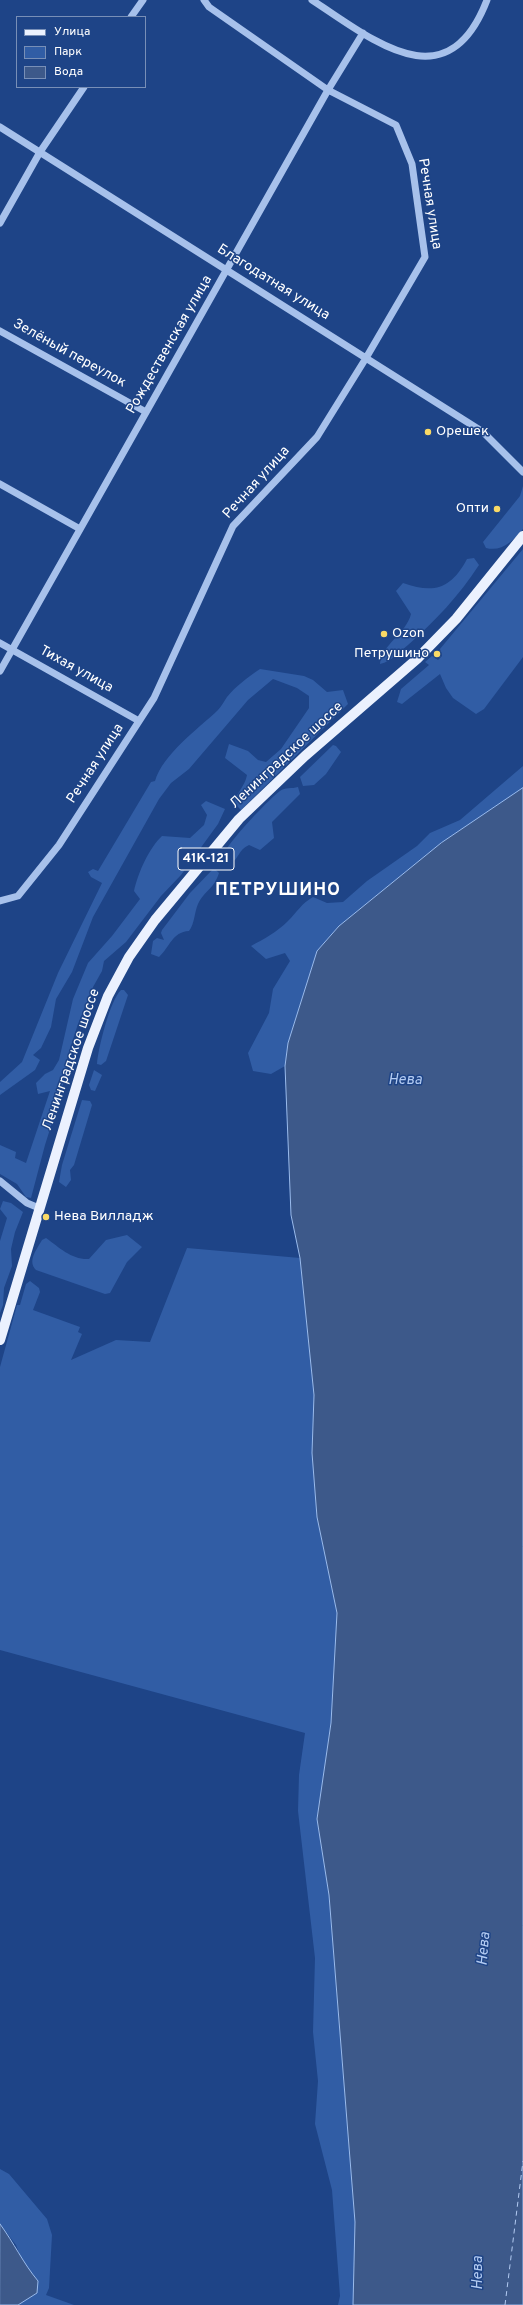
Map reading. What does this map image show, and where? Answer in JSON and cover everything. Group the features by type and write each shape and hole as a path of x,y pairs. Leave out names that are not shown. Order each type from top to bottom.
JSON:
{"main road":[{"name":"Ленинградское шоссе","path":"0,1340 39,1208 100,1014 117,978 135,948 239,819 300,761 417,659 456,619 523,536"}],"street":[{"path":"132,16 142,0"},
{"name":"Речная улица","path":"0,901 18,896 59,845 154,698 233,526 317,437 366,358 424,257 412,164 396,125 328,90 209,7 204,0"},
{"path":"312,0 386,48 405,55 424,57 443,52 457,45 470,32 482,14 487,0"},
{"name":"Рождественская улица","path":"0,671 228,270 328,90 363,33"},
{"path":"0,223 40,152 83,88"},
{"name":"Благодатная улица","path":"0,127 483,432 523,472"},
{"name":"Зелёный переулок","path":"0,331 146,412"},
{"path":"0,484 80,529"},
{"name":"Тихая улица","path":"0,643 139,721"},
{"path":"0,1181 27,1203 39,1208"}],"green space":[{"path":"523,486 523,529 515,538 502,547 492,549 486,548 483,542 520,496"},
{"path":"523,549 523,657 484,709 476,714 453,698 446,688 440,674 402,704 397,702 401,689 429,665 425,662 432,656 438,660 442,656 440,649"},
{"path":"474,558 479,565 446,608 428,627 398,654 388,661 380,664 385,651 404,627 411,614 396,591 403,583 424,588 441,586 448,583 455,577 467,559"},
{"path":"260,669 304,676 313,680 327,692 343,690 348,704 241,810 234,803 247,775 225,758 229,744 248,751 258,760 266,762 281,749 309,708 309,696 297,688 273,679 248,700 189,769 171,783 159,799 93,917 72,972 56,999 51,1027 41,1048 33,1055 40,1060 35,1070 0,1095 0,1082 22,1062 58,973 102,883 91,877 88,872 93,869 98,871 151,782 155,781 165,761 182,742 221,707 234,689"},
{"path":"333,745 336,746 341,752 326,774 314,785 303,786 300,777"},
{"path":"523,766 523,788 441,843 339,926 317,951 288,1043 285,1066 271,1074 253,1071 248,1053 269,1013 273,989 290,961 285,953 266,959 251,946 279,929 309,899 313,897 327,903 343,902 367,881 417,846 430,833 460,820"},
{"path":"298,787 300,794 272,822 274,838 260,850 249,845 245,847 231,863 222,859 224,853 238,834 275,795 284,789"},
{"path":"206,801 225,809 218,824 181,875 161,896 126,942 104,961 102,971 93,987 78,1024 68,1055 62,1091 45,1145 31,1198 26,1197 17,1184 0,1174 0,1145 16,1152 15,1158 26,1163 50,1091 38,1094 36,1083 45,1074 53,1070 59,1060 73,999 88,963 112,936 140,899 134,891 138,876 148,854 157,841 162,836 190,838 204,825 207,815 201,805"},
{"path":"214,868 219,873 212,886 198,904 189,931 183,932 175,937 159,957 151,954 153,941 157,938 164,940 161,933 162,930 190,893"},
{"path":"121,990 124,990 128,995 106,1061 101,1065 97,1064 102,1037 109,1014 117,995"},
{"path":"94,1070 102,1075 95,1091 91,1090 89,1085"},
{"path":"82,1100 90,1101 92,1105 74,1165 70,1170 71,1180 66,1187 59,1182 62,1165"},
{"path":"3,1201 11,1203 23,1212 15,1232 11,1249 12,1266 4,1288 3,1305 0,1313 0,1241 7,1218 0,1209"},
{"path":"127,1235 142,1247 127,1262 110,1293 105,1294 36,1270 32,1263 34,1255 42,1240 46,1238 77,1258 89,1259 106,1240"},
{"path":"187,1248 300,1258 314,1395 312,1453 317,1517 337,1613 331,1723 317,1819 329,1895 355,2222 353,2305 338,2305 340,2296 332,2190 315,2124 318,2081 313,2032 315,1958 298,1811 299,1775 305,1733 0,1650 0,1367 17,1305 20,1305 26,1284 30,1281 39,1288 40,1292 33,1310 80,1327 78,1332 82,1334 71,1360 116,1340 150,1342"},
{"path":"0,2169 9,2174 47,2219 52,2235 49,2288 46,2295 74,2305 18,2305 37,2293 38,2281 23,2264 16,2245 0,2224"}],"water":[{"name":"Нева","path":"523,788 523,2305 353,2305 355,2222 329,1895 317,1819 331,1723 337,1613 317,1517 312,1453 314,1395 300,1258 291,1215 285,1066 288,1043 317,951 339,926 441,843"},
{"path":"0,2224 38,2281 37,2293 18,2305 0,2305"}],"ferry route":[{"path":"505,2305 523,2161"}],"place":[{"name":"Орешек","path":"428,432"},
{"name":"Опти","path":"497,509"},
{"name":"Ozon","path":"384,634"},
{"name":"Петрушино","path":"437,654"},
{"name":"Нева Вилладж","path":"46,1217"}],"district":[{"name":"ПЕТРУШИНО","path":"278,891"}]}
